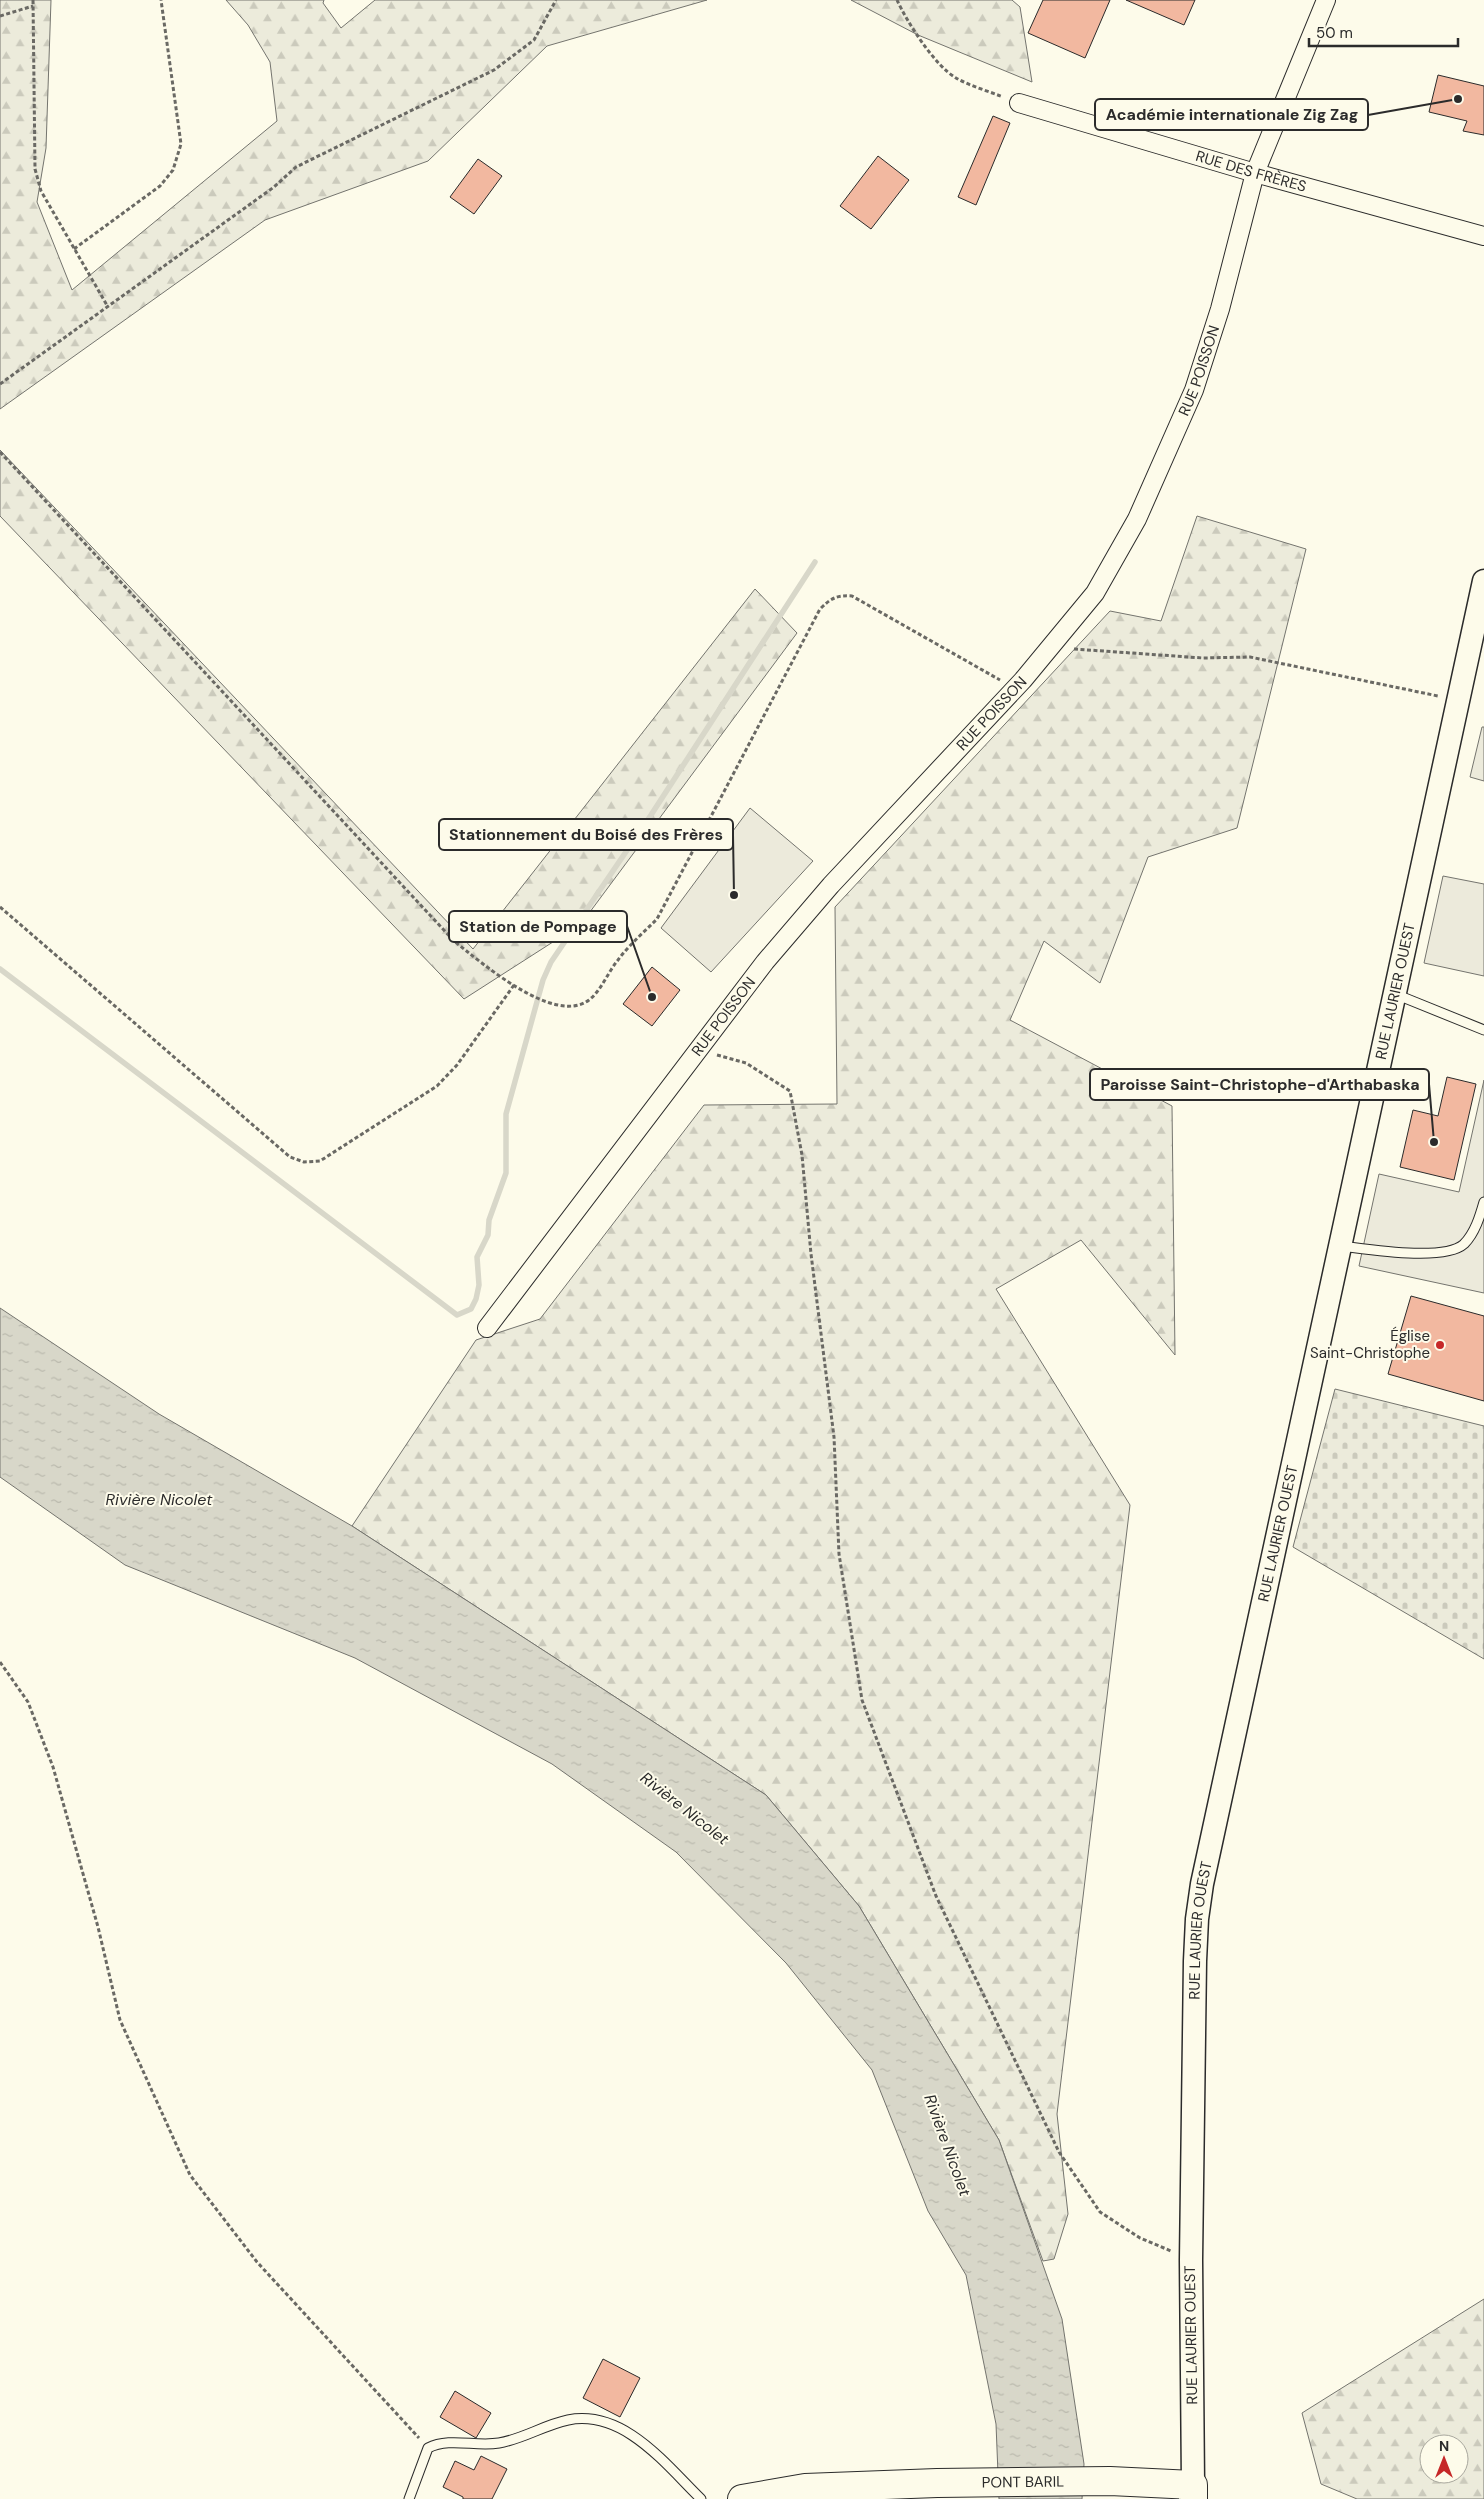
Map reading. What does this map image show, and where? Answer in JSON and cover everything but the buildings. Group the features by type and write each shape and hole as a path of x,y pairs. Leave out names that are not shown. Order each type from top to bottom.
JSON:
{"main road":[{"name":"PONT BARIL","path":"742,2499 805,2488 937,2483 1110,2481 1193,2492"}],"street":[{"name":"RUE POISSON","path":"487,1328 765,962 832,885 1014,689 1094,593 1138,519 1194,390 1220,309 1255,173 1326,0"},
{"name":"RUE DES FRÈRES","path":"1020,103 1255,173 1484,236"},
{"name":"RUE LAURIER OUEST","path":"1193,2492 1190,2260 1195,1961 1198,1911 1230,1752 1484,581"}],"lane":[{"path":"1394,993 1484,1030"},
{"path":"1340,1246 1392,1253 1439,1252 1463,1245 1478,1222 1484,1202"},
{"path":"410,2499 428,2448 440,2442 490,2444 518,2440 540,2429 569,2420 594,2420 619,2427 647,2446 701,2499"}],"path":[{"path":"33,0 34,169 41,191 108,307"},
{"path":"74,249 160,186 173,170 181,144 161,0"},
{"path":"0,384 274,187 296,167 494,70 534,40 556,0"},
{"path":"897,0 918,35 942,65 955,77 1020,103"},
{"path":"0,16 33,6"},
{"path":"0,452 454,941 526,993 557,1007 578,1007 591,999 618,960 657,919 820,609 830,599 839,596 852,596 1014,689"},
{"path":"1050,647 1203,658 1250,656 1458,700"},
{"path":"0,907 290,1157 304,1162 320,1161 438,1086 457,1065 514,984"},
{"path":"699,1051 746,1063 790,1091 802,1155 811,1254 834,1437 838,1554 862,1700 936,1896 1059,2152 1100,2212 1140,2238 1190,2260"},
{"path":"0,1662 28,1702 53,1767 98,1927 120,2020 190,2174 257,2262 428,2448"}],"green space":[{"path":"0,0 51,0 46,148 37,202 72,290 277,121 270,62 248,25 226,0 324,0 323,3 341,28 375,0 707,0 547,46 428,161 265,220 0,409"},
{"path":"851,0 1012,0 1020,7 1032,82 918,35"},
{"path":"0,450 473,949 755,589 797,633 581,924 464,999 0,516"},
{"path":"1197,516 1306,549 1237,828 1148,857 1100,983 1044,941 1010,1020 1172,1106 1175,1355 1081,1240 996,1289 1130,1505 1057,2114 1068,2214 1054,2259 1043,2261 999,2140 859,1906 766,1795 352,1526 476,1340 540,1319 704,1105 837,1104 835,907 1110,611 1161,621"},
{"path":"1335,1389 1484,1426 1484,1659 1293,1547"},
{"path":"1484,2299 1484,2499 1357,2499 1321,2484 1302,2413"}],"shaded area":[{"path":"1482,727 1484,727 1484,781 1470,777"},
{"path":"750,808 813,861 711,972 661,928"},
{"path":"1443,876 1484,884 1484,976 1424,963"},
{"path":"1484,1080 1484,1293 1359,1266 1379,1174 1459,1192"}],"water":[{"name":"Rivière Nicolet","path":"0,1308 159,1414 352,1526 766,1795 859,1906 999,2140 1062,2319 1084,2464 1082,2499 999,2499 996,2424 966,2275 928,2211 872,2070 786,1963 676,1852 552,1764 355,1658 125,1565 0,1477"}],"waterway":[{"path":"0,969 457,1315 471,1309 476,1299 479,1285 477,1257 488,1235 489,1220 506,1173 506,1114 543,980 551,962 651,815 815,562"}],"place":[{"name":"Académie internationale Zig Zag","path":"1458,99"},
{"name":"Stationnement du Boisé des Frères","path":"734,895"},
{"name":"Station de Pompage","path":"652,997"},
{"name":"Paroisse Saint-Christophe-d'Arthabaska","path":"1434,1142"},
{"name":"Église Saint-Christophe","path":"1440,1345"}]}
